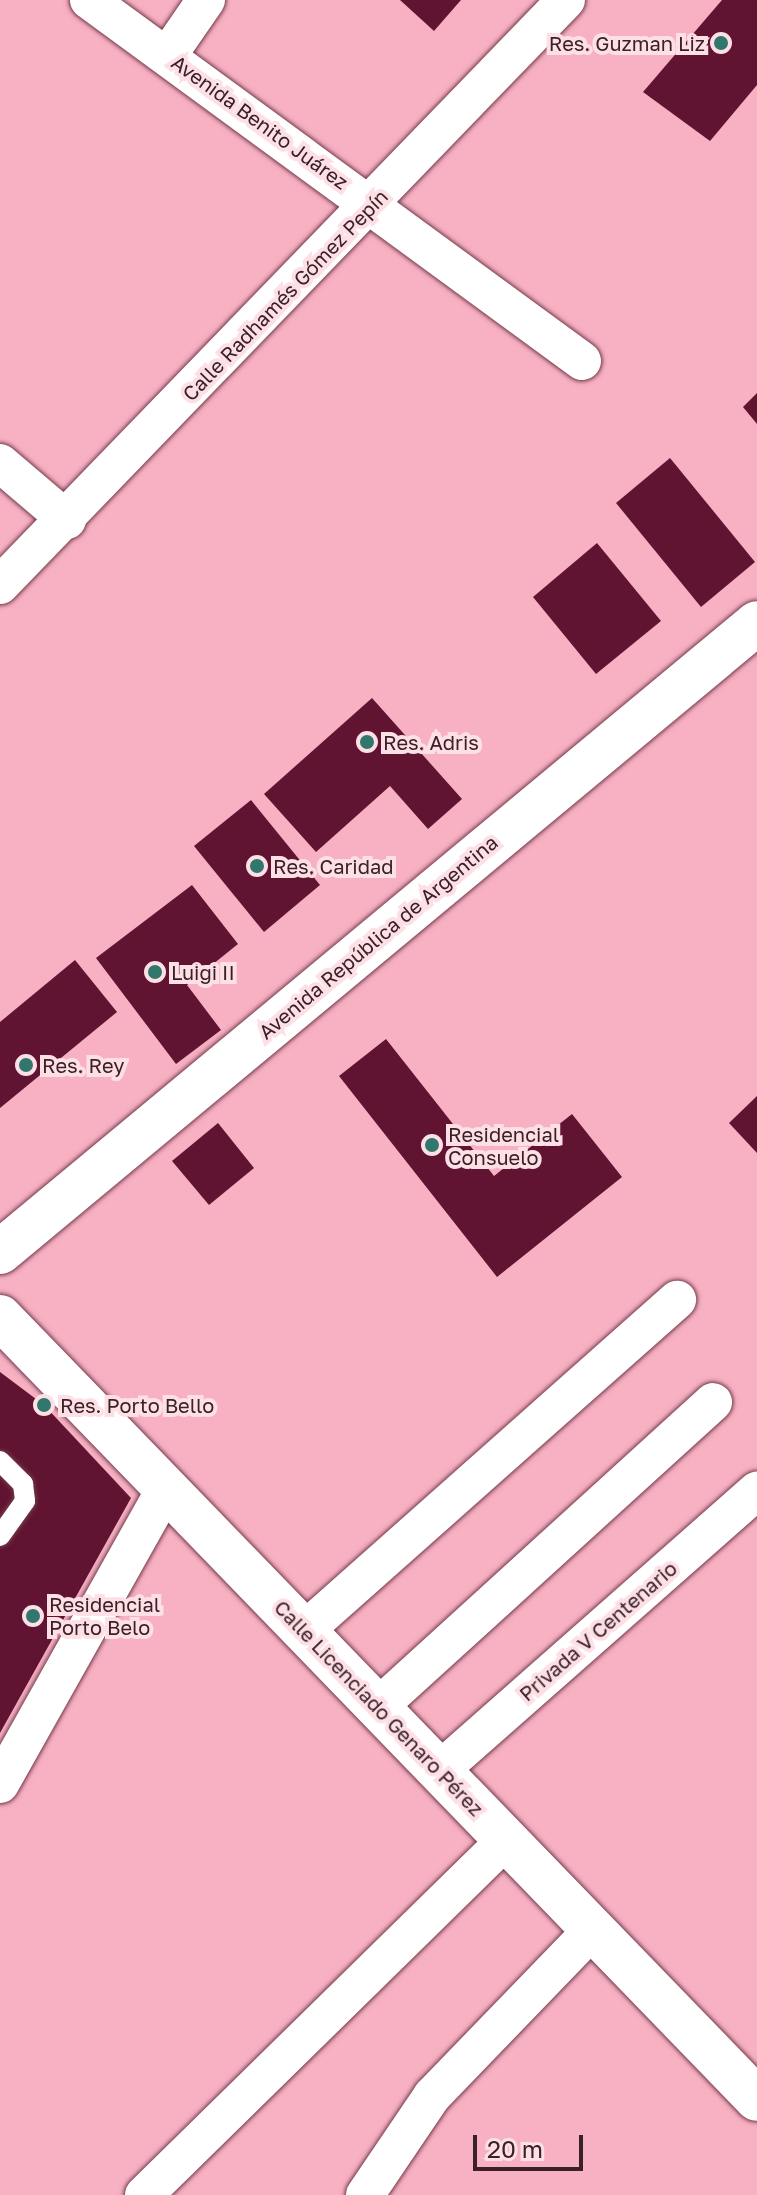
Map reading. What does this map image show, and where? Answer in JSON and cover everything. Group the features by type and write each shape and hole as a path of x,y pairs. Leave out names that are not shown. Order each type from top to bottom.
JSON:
{"main road":[{"name":"Avenida República de Argentina","path":"0,1252 757,623"},
{"name":"Calle Licenciado Genaro Pérez","path":"0,1317 757,2099"}],"street":[{"name":"Avenida Benito Juárez","path":"89,0 373,204 582,361"},
{"path":"168,55 206,0"},
{"name":"Calle Radhamés Gómez Pepín","path":"0,585 67,520 373,204 566,0"},
{"path":"0,463 67,520"},
{"path":"304,1631 677,1300"},
{"path":"378,1707 713,1402"},
{"path":"0,1784 166,1488"},
{"name":"Privada V Centenario","path":"439,1771 757,1491"},
{"path":"144,2195 506,1840"},
{"path":"365,2195 432,2096 593,1929"}],"lane":[{"path":"0,1461 23,1484 25,1501 0,1536"}],"building":[{"path":"400,0 461,0 434,31"},
{"name":"Res. Guzman Liz","path":"722,0 757,0 757,85 710,141 643,92"},
{"path":"757,393 757,424 743,407"},
{"path":"670,458 755,562 701,607 616,503"},
{"path":"597,543 661,621 596,674 533,597"},
{"name":"Res. Adris","path":"372,698 462,799 428,829 390,786 316,852 264,794"},
{"name":"Res. Caridad","path":"251,800 320,885 264,932 194,846"},
{"name":"Luigi II","path":"192,885 238,944 187,985 221,1030 176,1064 96,958"},
{"name":"Res. Rey","path":"75,960 117,1012 0,1108 0,1022"},
{"name":"Residencial Consuelo","path":"386,1039 494,1176 572,1114 622,1177 497,1277 339,1076"},
{"path":"757,1096 757,1153 729,1123"},
{"path":"218,1123 254,1168 209,1205 172,1161"},
{"name":"Residencial Porto Belo","path":"0,1372 44,1405 131,1498 0,1733"}],"place":[{"name":"Res. Guzman Liz","path":"721,43"},
{"name":"Res. Adris","path":"367,742"},
{"name":"Res. Caridad","path":"257,866"},
{"name":"Luigi II","path":"155,972"},
{"name":"Res. Rey","path":"26,1065"},
{"name":"Residencial Consuelo","path":"432,1145"},
{"name":"Res. Porto Bello","path":"44,1405"},
{"name":"Residencial Porto Belo","path":"33,1616"}]}
